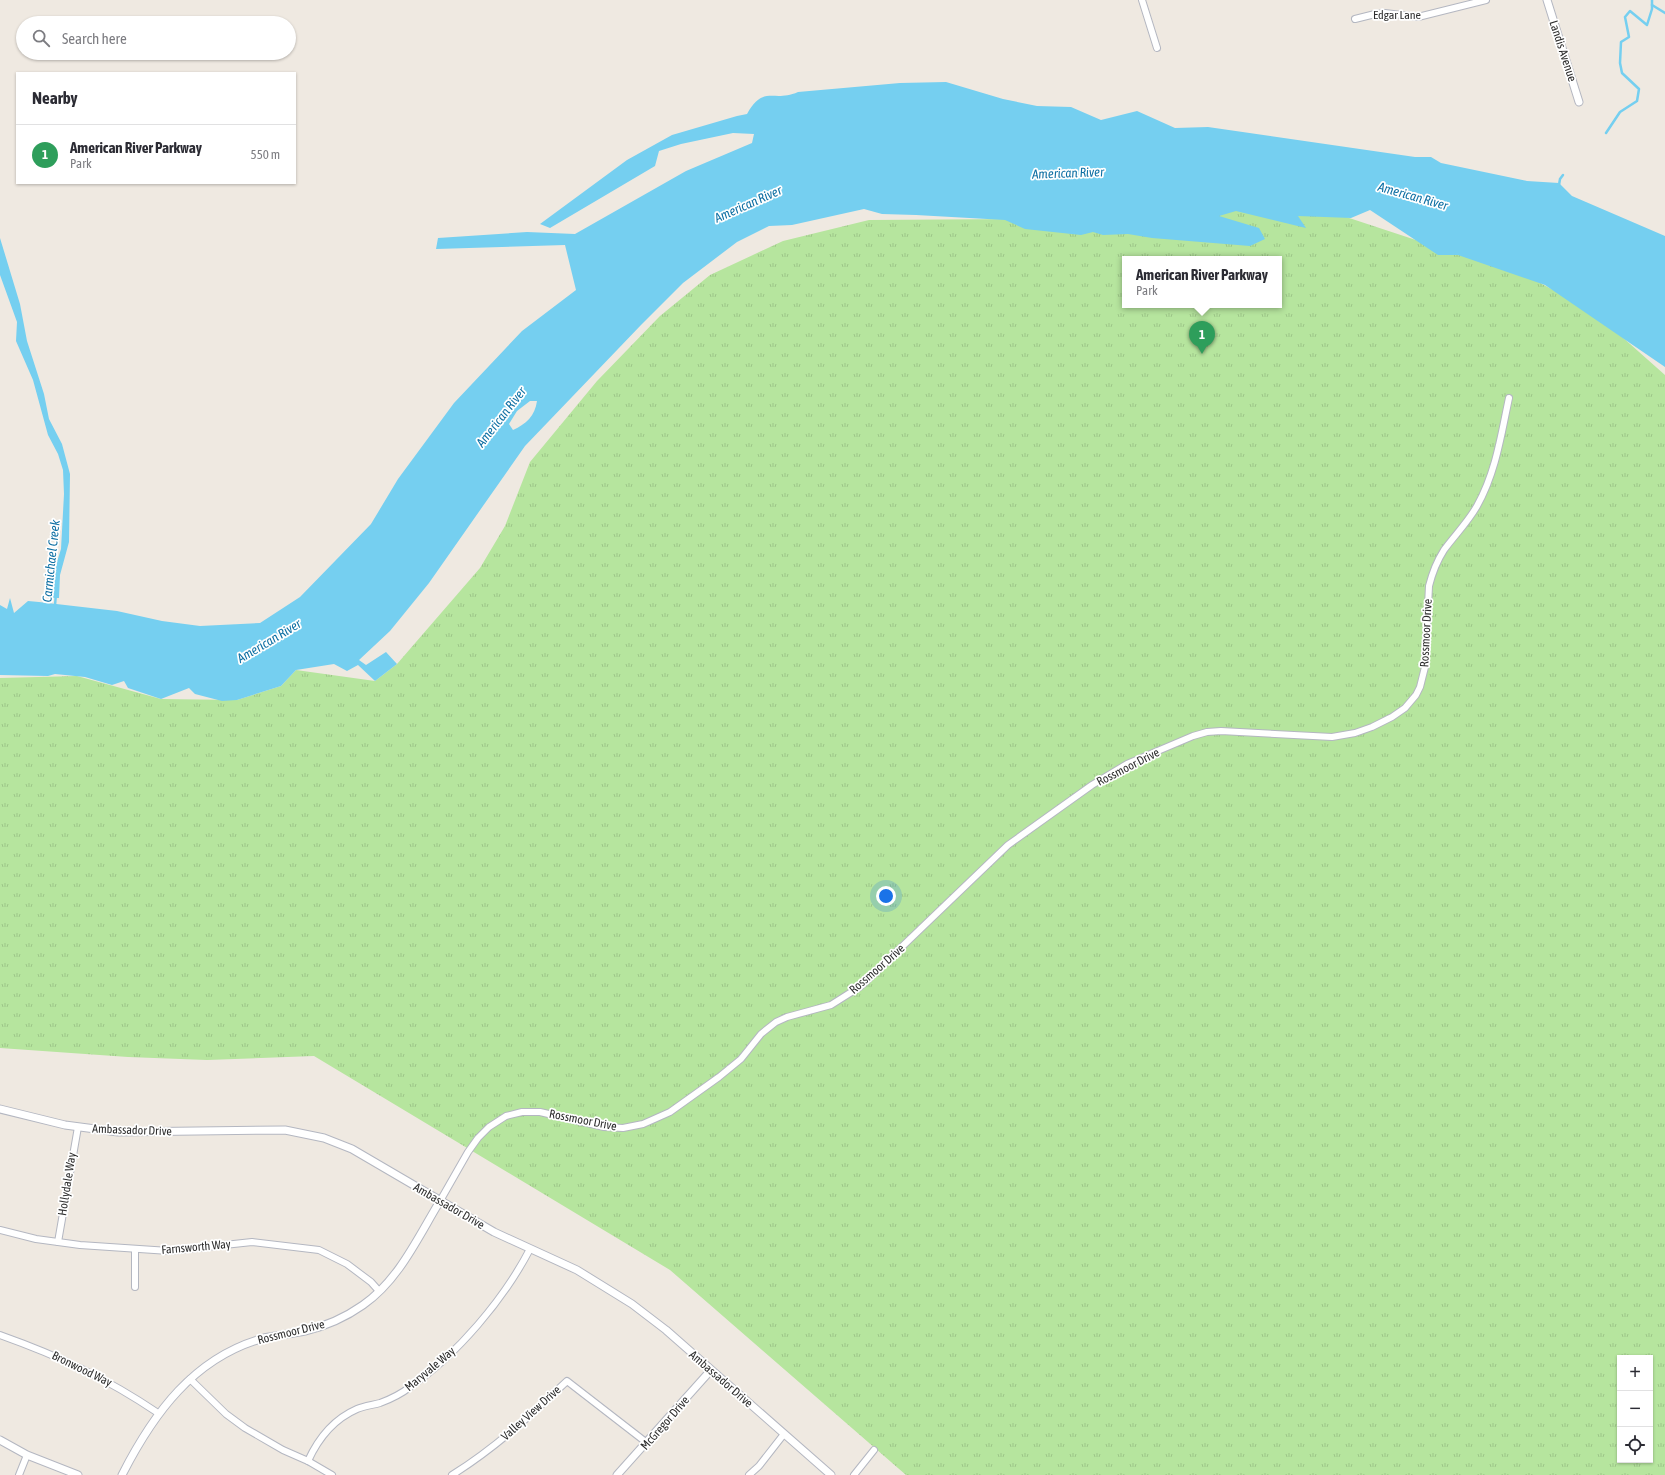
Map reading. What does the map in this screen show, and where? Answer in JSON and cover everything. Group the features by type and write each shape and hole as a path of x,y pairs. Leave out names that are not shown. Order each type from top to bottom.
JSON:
{"street":[{"path":"1142,0 1157,48"},
{"name":"Edgar Lane","path":"1355,19 1385,13 1418,17 1486,0"},
{"name":"Landis Avenue","path":"1547,0 1579,102"},
{"name":"Rossmoor Drive","path":"122,1475 144,1434 170,1398 190,1379 217,1358 248,1343 275,1335 309,1330 335,1321 364,1304 379,1291 403,1264 468,1152 478,1138 489,1127 510,1115 522,1112 540,1112 615,1128 636,1126 670,1112 719,1077 741,1059 761,1034 776,1022 787,1017 831,1005 861,986 1008,846 1092,785 1127,764 1193,736 1207,732 1221,731 1332,737 1355,733 1372,727 1399,713 1411,702 1423,680 1426,667 1429,586 1432,576 1444,551 1470,517 1485,490 1497,454 1509,398"},
{"name":"Ambassador Drive","path":"0,1109 78,1127 118,1132 267,1129 308,1134 352,1149 494,1232 577,1270 632,1304 666,1330 831,1475"},
{"name":"Hollydale Way","path":"58,1242 78,1127"},
{"name":"Farnsworth Way","path":"0,1230 58,1242 135,1249 169,1251 252,1242 319,1250 347,1264 365,1277 379,1291"},
{"path":"135,1249 135,1287"},
{"name":"Maryvale Way","path":"308,1461 322,1436 341,1419 358,1409 380,1403 400,1394 448,1356 483,1318 519,1271 530,1249"},
{"name":"Bronwood Way","path":"0,1335 54,1355 88,1370 158,1413"},
{"name":"McGregor Drive","path":"617,1475 711,1370"},
{"path":"190,1379 226,1414 245,1428 282,1450 308,1461 332,1475"},
{"name":"Valley View Drive","path":"452,1475 470,1464 509,1434 567,1381 647,1443"},
{"path":"749,1475 784,1434"},
{"path":"0,1440 27,1454 78,1475"},
{"path":"854,1475 874,1450"},
{"path":"19,1475 27,1454"}],"green space":[{"path":"1184,201 1328,211 1531,278 1594,312 1665,375 1665,1475 906,1475 670,1270 314,1056 207,1060 128,1057 0,1048 0,678 77,676 161,699 237,700 281,686 296,670 375,681 397,664 480,568 505,526 530,462 597,381 660,316 710,275 783,241 869,220 1037,219"}],"water":[{"name":"American River","path":"946,82 1003,99 1037,106 1071,107 1101,120 1137,111 1175,128 1208,127 1415,157 1431,157 1441,163 1527,181 1559,183 1572,196 1665,236 1665,367 1545,285 1458,255 1438,255 1370,210 1351,218 1298,216 1306,228 1236,211 1219,216 1259,228 1265,239 1250,246 1152,238 1128,234 1103,235 1093,232 1081,235 1025,229 1005,220 882,214 864,209 792,225 769,226 737,242 683,283 525,446 429,583 390,631 359,660 366,665 386,652 397,664 375,681 358,665 347,671 334,664 296,670 281,686 237,700 222,701 195,694 189,688 161,699 128,688 124,681 112,685 85,677 55,674 48,676 0,675 0,605 7,609 10,598 14,613 28,601 117,611 162,621 200,626 260,623 300,597 371,524 398,479 454,403 522,331 576,290 565,245 436,249 438,238 527,232 575,234 686,171 752,143 754,134 733,133 681,144 659,151 655,166 550,228 540,224 627,160 672,135 747,114 759,99 764,97 789,95 798,92 900,83","holes":["530,401 537,401 534,411 529,419 513,430 509,424 517,411"]},
{"path":"0,238 20,304 27,341 44,394 49,419 62,444 70,474 69,542 60,575 59,598 52,598 56,565 61,549 64,494 63,470 58,454 48,435 33,380 16,341 17,322 0,275"}],"waterway":[{"path":"1606,133 1620,112 1637,101 1639,89 1622,73 1620,63 1621,42 1629,37 1625,17 1630,11 1647,25 1652,9 1652,0"},
{"path":"1652,5 1665,13"},
{"path":"1559,185 1560,179 1563,175"},
{"name":"Carmichael Creek","path":"55,605 56,594"}],"place":[{"name":"American River Parkway","path":"1202,354"}]}
